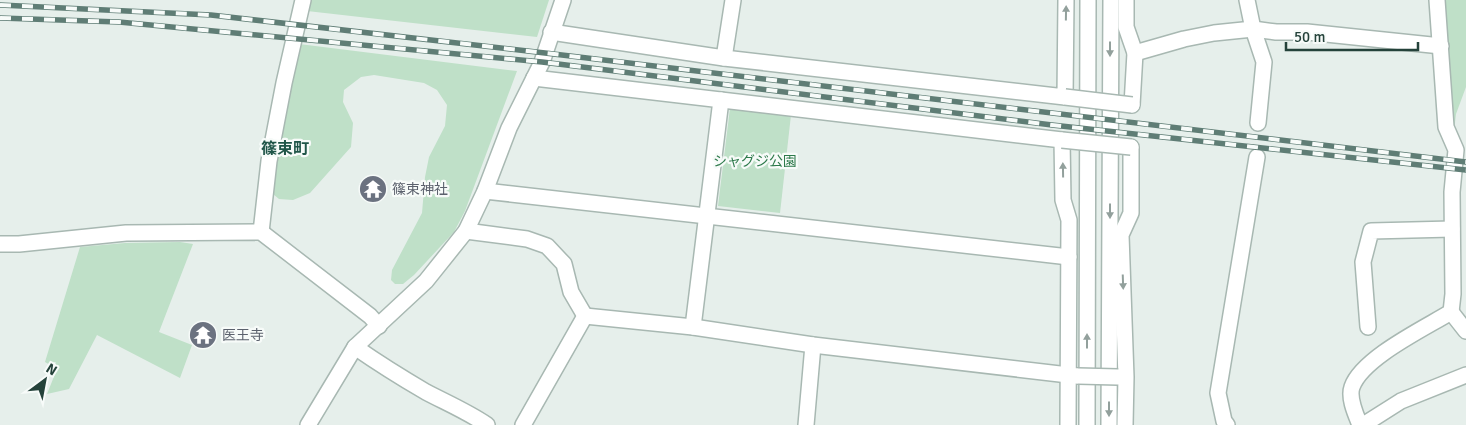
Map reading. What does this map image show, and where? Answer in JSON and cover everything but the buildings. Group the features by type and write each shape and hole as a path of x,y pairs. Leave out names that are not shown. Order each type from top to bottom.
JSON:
{"street":[{"path":"262,232 271,152 303,0"},
{"path":"308,425 355,346 426,282 466,231 509,128 542,62 563,0"},
{"path":"724,58 733,0"},
{"path":"1064,97 1066,0"},
{"path":"1087,425 1088,0"},
{"path":"1109,425 1111,0"},
{"path":"551,32 724,58 1132,105 1135,53 1126,27 1126,0"},
{"path":"1248,0 1253,29 1264,62 1258,123"},
{"path":"1437,0 1446,127 1456,150 1452,192 1453,294 1451,312 1466,331"},
{"path":"1135,53 1184,39 1214,33 1253,29 1276,32 1307,32 1441,46"},
{"path":"534,78 1131,148 1131,213 1121,235 1122,377 1125,425"},
{"path":"693,327 721,100"},
{"path":"1062,140 1063,200 1069,220 1073,376 1068,425"},
{"path":"1227,425 1224,420 1218,393 1257,157"},
{"path":"484,191 1069,257"},
{"path":"1368,328 1363,262 1371,231 1452,229"},
{"path":"466,231 527,239 547,246 564,264 571,292 585,316"},
{"path":"0,244 19,244 126,233 262,232 370,316 379,326"},
{"path":"1451,312 1378,357 1360,375 1352,387 1351,394 1361,425 1401,401 1466,376"},
{"path":"585,316 693,327 813,345 1073,376 1122,377"},
{"path":"523,425 585,316"},
{"path":"806,425 813,345"},
{"path":"355,346 380,364 426,392 476,417 487,425"}],"green space":[{"path":"308,0 549,0 537,37 307,11"},
{"path":"1443,0 1466,0 1466,87 1456,114 1453,139"},
{"path":"299,44 517,71 465,211 454,232 414,275 403,284 395,284 391,280 392,270 422,213 429,157 445,126 447,105 437,90 424,83 374,75 361,77 344,90 343,102 353,123 351,147 310,193 293,200 279,199 273,194 273,165"},
{"name":"シャグジ公園","path":"730,108 791,115 780,213 718,206"},
{"path":"180,242 193,244 159,332 192,345 180,378 97,335 69,389 47,394 57,369 45,362 80,247 125,243"}],"railway":[{"path":"0,5 211,15 1466,162"},
{"path":"0,18 119,22 542,62 1052,125 1466,170"}],"place":[{"name":"篠束神社","path":"373,189"},
{"name":"医王寺","path":"203,335"}],"district":[{"name":"篠束町","path":"285,149"}]}
